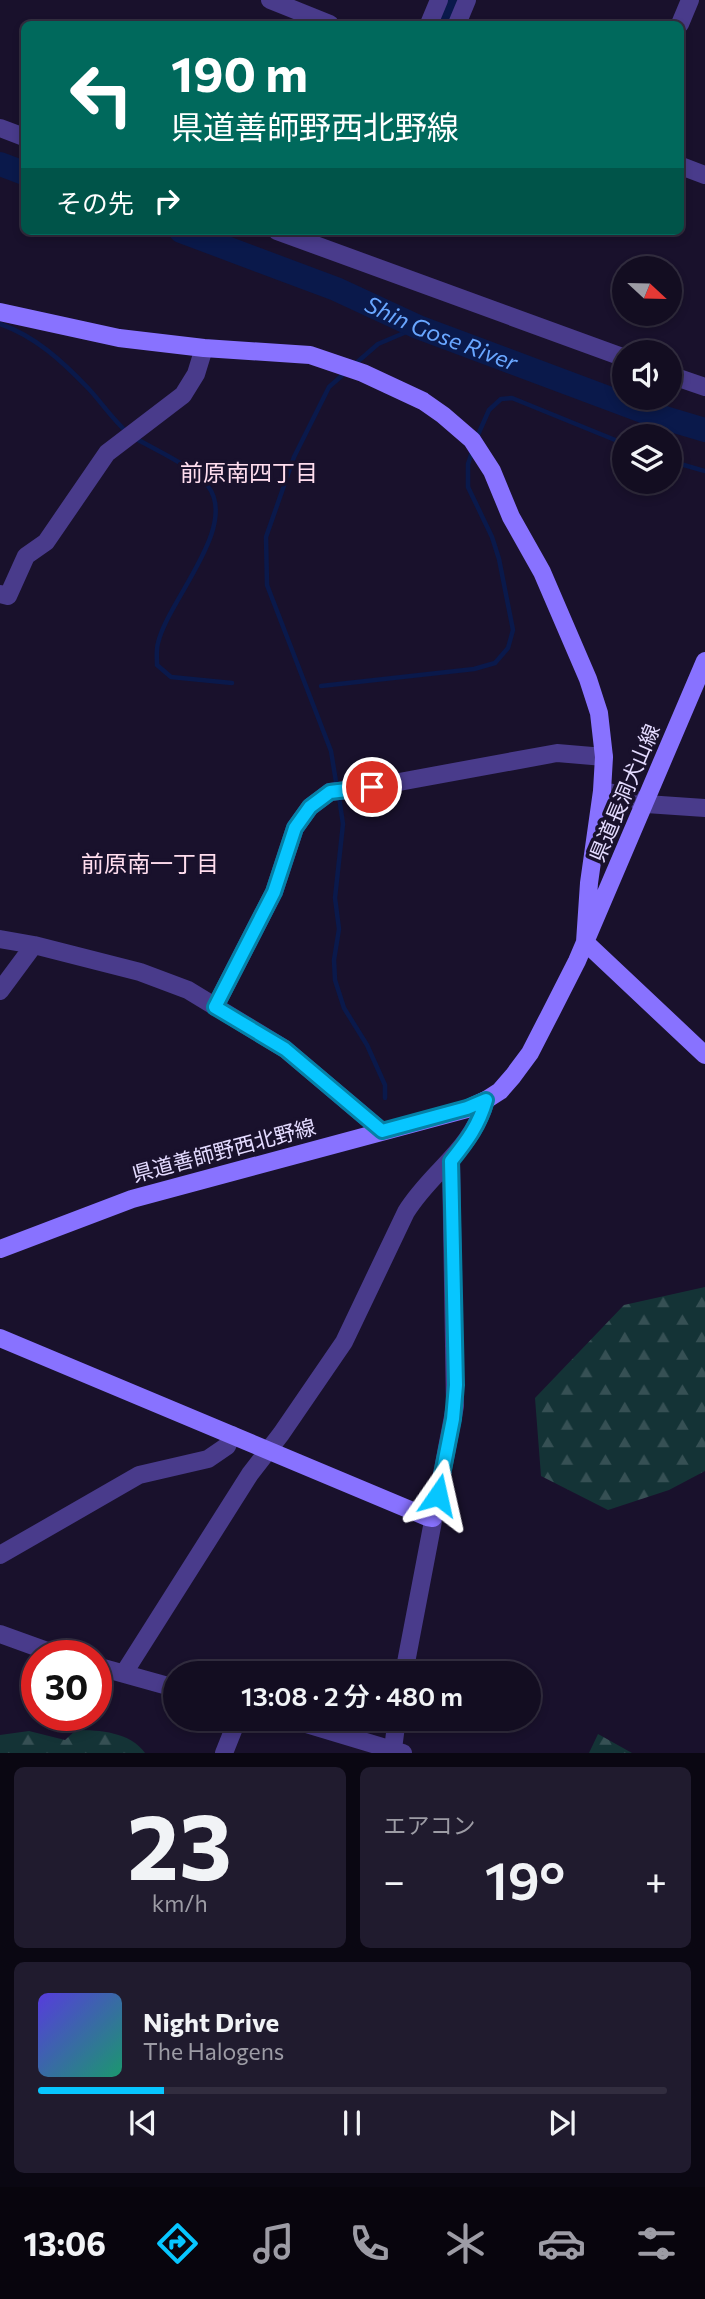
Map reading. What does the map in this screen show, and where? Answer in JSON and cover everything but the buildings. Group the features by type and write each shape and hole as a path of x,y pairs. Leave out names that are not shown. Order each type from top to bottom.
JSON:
{"main road":[{"path":"0,312 120,338 204,348 310,355 335,362 423,401 476,445 492,471 511,517 542,572 588,679 599,713 604,757 602,791 589,883 585,942 705,1055"},
{"name":"県道長洞犬山線","path":"585,942 705,661"},
{"name":"県道善師野西北野線","path":"0,1248 132,1199 467,1108 486,1100 500,1091 530,1053 585,942"},
{"path":"0,1338 427,1517 433,1517"}],"street":[{"path":"270,0 322,21"},
{"path":"430,21 439,0"},
{"path":"458,21 467,0"},
{"path":"681,21 690,0"},
{"path":"0,128 21,136"},
{"path":"684,167 705,176"},
{"path":"288,235 612,353"},
{"path":"3,600 26,556 46,542 107,453 183,395 196,374 204,348"},
{"path":"682,379 705,387"},
{"path":"215,1007 274,892 295,828 310,807 330,792 558,753 604,757"},
{"path":"602,791 625,795 646,804 705,808"},
{"path":"0,939 34,945 166,980 188,990 285,1049 386,1130"},
{"path":"0,991 34,945"},
{"path":"124,1673 220,1519 344,1342 391,1241 415,1198 470,1137 481,1118 486,1100"},
{"path":"406,1661 454,1406 451,1161"},
{"path":"0,1555 53,1522 139,1475 208,1459 227,1446 232,1435"},
{"path":"0,1634 21,1642"},
{"path":"112,1670 163,1684"},
{"path":"224,1753 233,1731"},
{"path":"330,1731 398,1751 397,1731"}],"green space":[{"path":"705,1287 705,1471 669,1490 608,1510 541,1476 535,1398 624,1305"},
{"path":"29,1731 65,1740 75,1731 104,1732 123,1736 145,1753 0,1753 0,1735"},
{"path":"598,1734 632,1753 589,1753"}],"waterway":[{"path":"444,21 453,0"},
{"name":"Shin Gose River","path":"0,164 21,172"},
{"name":"Shin Gose River","path":"192,235 336,289 418,327 648,413 705,430"},
{"path":"0,324 25,335 58,359 128,433"},
{"path":"355,364 378,344 418,327"},
{"path":"337,788 331,751 267,585 266,537 294,457 329,387 346,372"},
{"path":"477,437 489,410 501,399 512,398 612,439"},
{"path":"135,438 193,472 208,486 215,503 215,522 208,542 164,626 157,646 157,665 171,677 232,683"},
{"path":"321,686 474,669 495,663 508,648 513,630 499,559 492,537 468,487 468,464 472,452"},
{"path":"682,464 705,471"},
{"path":"339,797 343,824 335,898 339,929 334,960 335,980 344,1008 367,1045 385,1085 385,1098"}],"district":[{"name":"前原南四丁目","path":"249,473"},
{"name":"前原南一丁目","path":"150,864"}],"route":[{"path":"372,787 330,792 310,807 295,828 274,892 215,1007 285,1049 382,1131 467,1108 486,1100 481,1118 451,1161 456,1385 453,1419 438,1495"}]}
